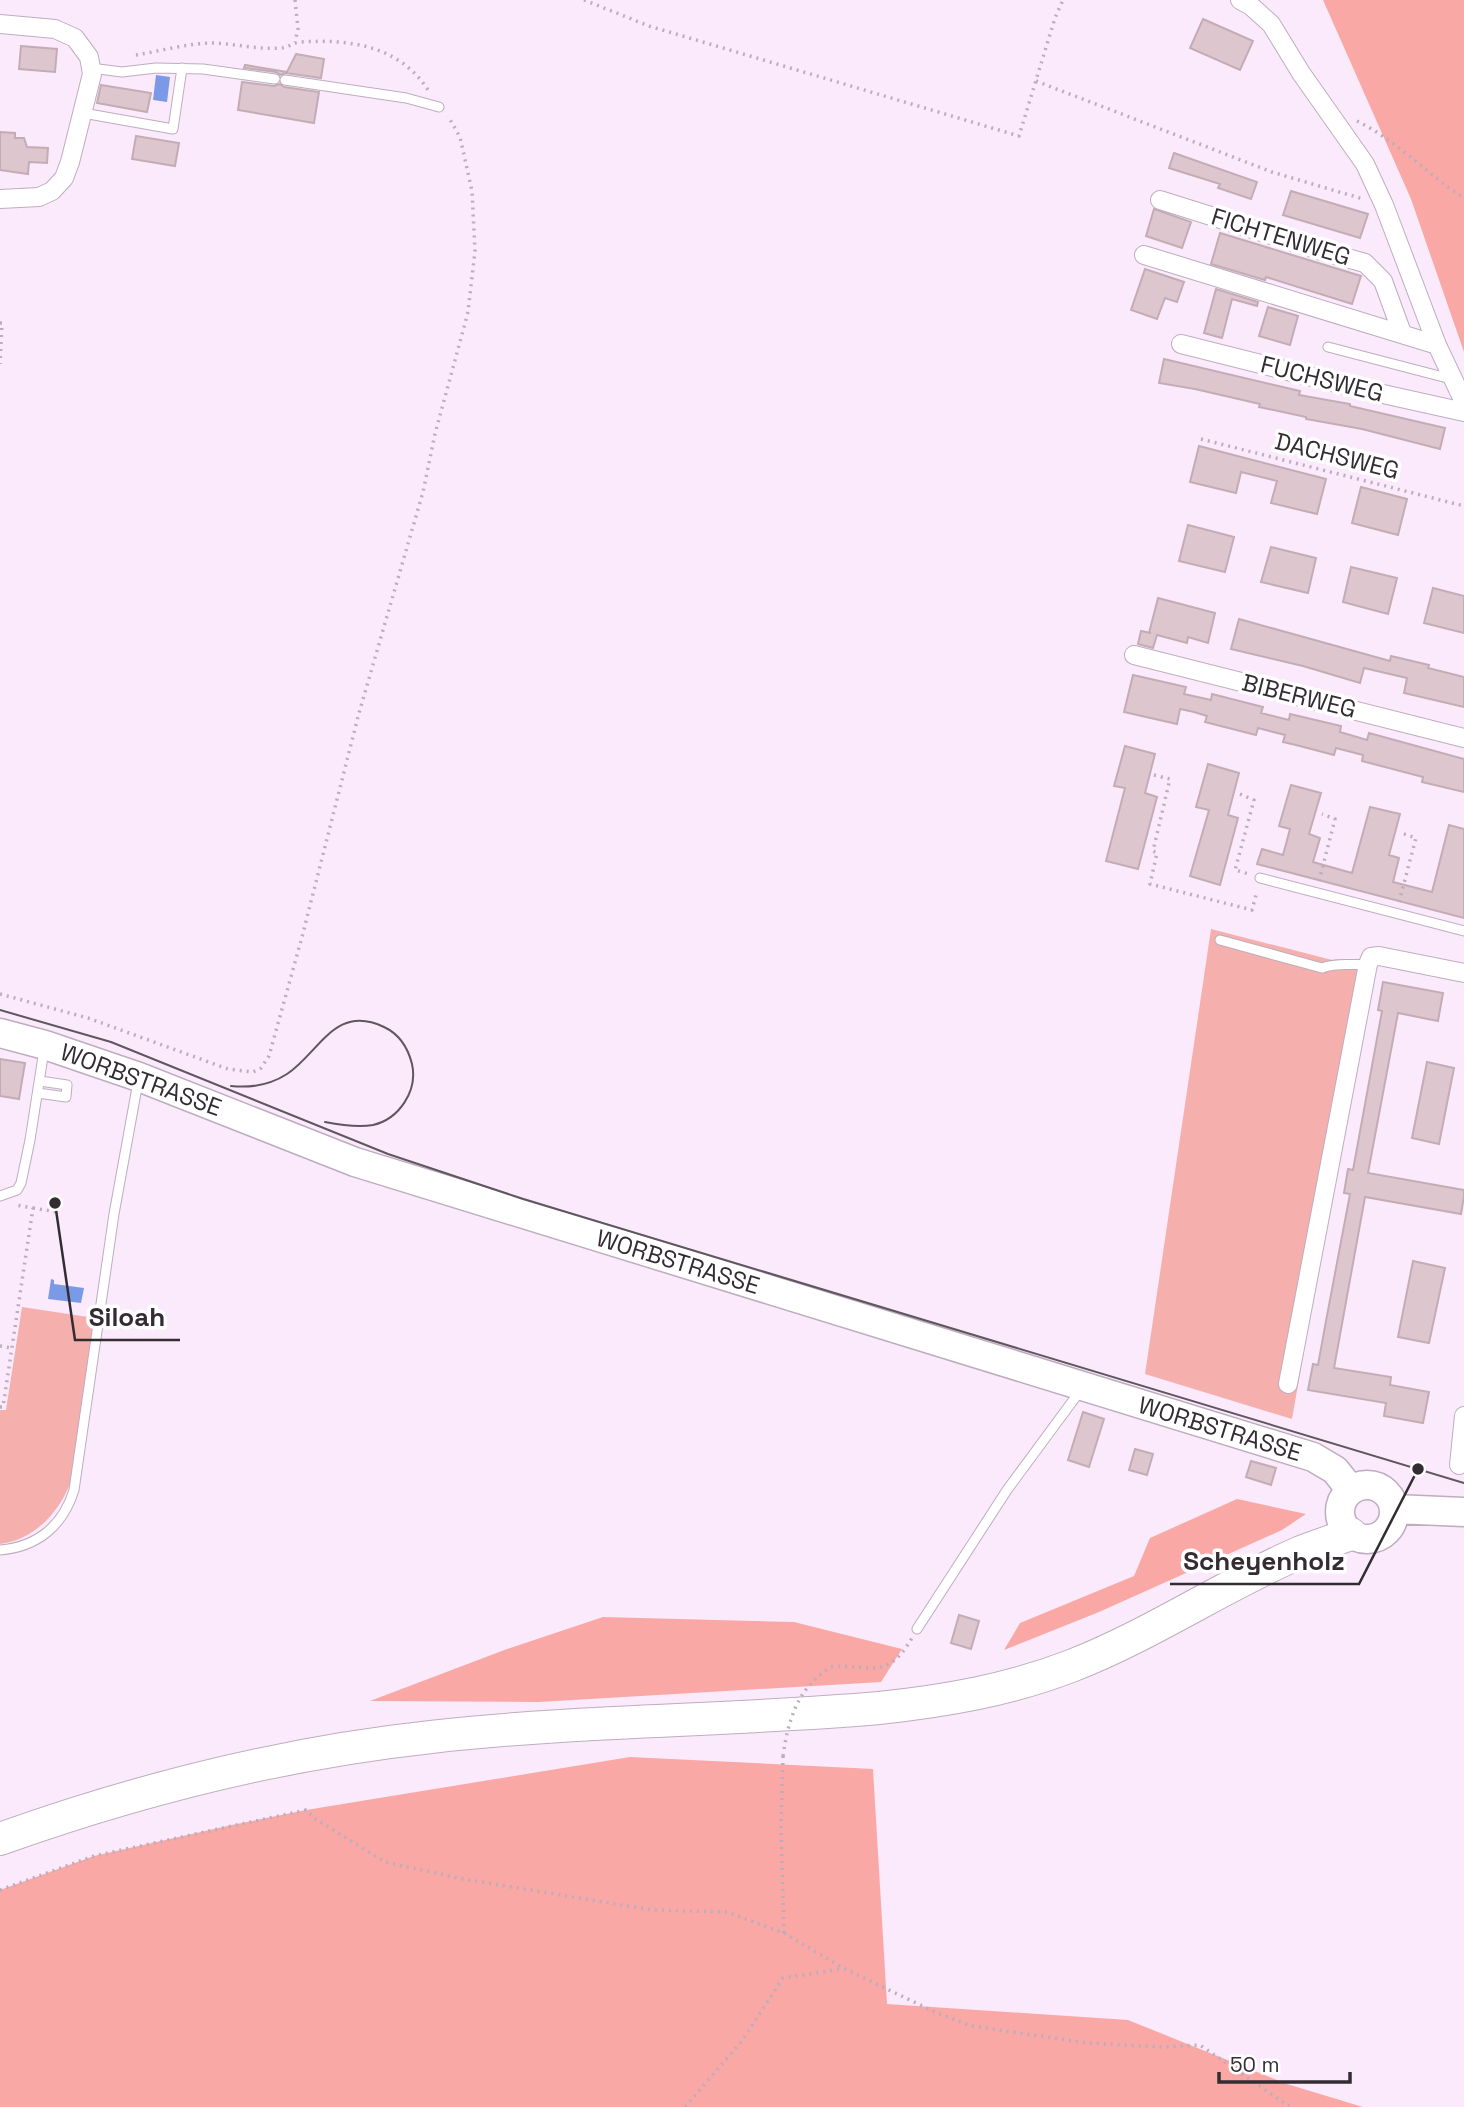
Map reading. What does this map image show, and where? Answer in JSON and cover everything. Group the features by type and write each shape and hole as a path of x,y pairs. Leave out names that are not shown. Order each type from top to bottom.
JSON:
{"highway":[{"path":"0,1825 81,1797 166,1773 264,1749 340,1735 479,1719 877,1695 940,1688 991,1678 1042,1663 1118,1633 1347,1512"},
{"path":"0,1839 85,1810 181,1783 267,1763 355,1747 480,1732 867,1709 929,1703 981,1693 1047,1675 1097,1655 1276,1564 1347,1512"}],"main road":[{"name":"WORBSTRASSE","path":"0,1034 45,1045 139,1077 355,1162 1313,1457 1335,1470 1347,1512"},
{"path":"1360,1486 1378,1487 1392,1499 1395,1508 1389,1529 1381,1536 1371,1539 1360,1538 1347,1512 1360,1486"},
{"path":"1395,1508 1464,1512"}],"street":[{"path":"1240,0 1270,24 1365,164 1384,205 1437,345 1464,402"},
{"path":"0,24 41,27 66,33 75,38 86,51 92,68 69,168 57,186 39,197 0,199"},
{"name":"FICHTENWEG","path":"1160,200 1365,263 1383,281 1402,333"},
{"path":"1144,255 1437,345"},
{"name":"FUCHSWEG","path":"1181,344 1464,412"},
{"name":"BIBERWEG","path":"1134,654 1464,738"},
{"path":"1289,1384 1370,960 1379,956 1464,973"},
{"path":"1459,1465 1464,1416"}],"lane":[{"path":"92,68 122,72 156,68 202,69 407,98 439,107"},
{"path":"83,113 173,129 182,68"},
{"path":"1328,347 1453,380"},
{"path":"1260,878 1464,931"},
{"path":"1220,940 1322,968 1337,963 1353,966 1370,960"},
{"path":"0,1196 15,1191 22,1183 45,1045"},
{"path":"0,1550 21,1547 40,1538 55,1524 72,1497 114,1214 139,1077"},
{"path":"38,1093 66,1097 67,1085 40,1081"},
{"path":"918,1629 1007,1490 1083,1387"}],"path":[{"path":"295,0 298,29 295,42"},
{"path":"584,0 649,26 1019,136 1063,0"},
{"path":"0,993 88,1018 228,1069 253,1072 261,1068 269,1056 359,713 423,492 472,290 474,222 469,173 460,137 450,118 417,75 396,60 373,48 343,41 295,42 279,48 202,44 135,56"},
{"path":"1036,81 1272,172 1384,205"},
{"path":"1326,107 1375,130 1464,198"},
{"path":"0,323 0,364"},
{"name":"DACHSWEG","path":"1201,439 1464,506"},
{"path":"1154,775 1170,779 1153,851 1157,853 1150,884 1252,910 1260,878 1236,870 1254,800 1240,794"},
{"path":"1316,893 1335,819 1322,814"},
{"path":"1396,914 1416,838 1401,833"},
{"path":"13,1205 57,1212"},
{"path":"0,1407 3,1407 33,1208"},
{"path":"0,1346 12,1348"},
{"path":"785,1933 781,1827 783,1756 788,1726 797,1702 812,1681 831,1667 881,1667 891,1664 903,1654 918,1629"},
{"path":"0,1890 94,1856 306,1810 314,1818 385,1861 463,1879 652,1910 727,1912 785,1933 843,1968 937,2014 972,2026 1087,2043 1163,2047 1200,2045 1290,2107"},
{"path":"685,2107 741,2042 783,1978 843,1968"}],"shaded area":[{"path":"1323,0 1464,0 1464,352 1411,199"},
{"path":"1211,929 1371,970 1292,1419 1145,1374"},
{"path":"22,1307 95,1318 71,1481 53,1514 44,1523 24,1537 0,1544 0,1410 6,1410"},
{"path":"1237,1499 1306,1514 1282,1530 1099,1612 1004,1650 1020,1623 1134,1576 1150,1538"},
{"path":"603,1617 794,1622 902,1649 881,1682 539,1702 370,1701 507,1649"},
{"path":"630,1757 873,1769 887,2004 1128,2020 1287,2084 1363,2107 0,2107 0,1890 94,1856 232,1825 306,1810"}],"water":[{"path":"156,75 170,77 167,102 153,100"},
{"path":"51,1279 54,1284 84,1288 81,1303 48,1299"}],"building":[{"path":"1203,19 1253,41 1240,70 1190,48"},
{"path":"21,46 57,49 55,72 19,69"},
{"path":"296,54 324,59 321,78 286,73 280,75 276,72 244,68 245,65 287,72"},
{"path":"242,82 274,86 280,84 284,87 319,92 314,123 238,110"},
{"path":"101,85 151,93 147,112 97,103"},
{"path":"0,132 15,133 15,138 24,138 27,147 48,148 47,163 29,162 28,174 0,170"},
{"path":"136,136 179,143 175,166 132,159"},
{"path":"1174,153 1257,182 1251,199 1218,188 1220,184 1169,168"},
{"path":"1291,191 1368,214 1360,238 1283,215"},
{"path":"1154,209 1191,222 1182,248 1146,236"},
{"path":"1220,233 1361,276 1352,304 1266,277 1265,280 1211,264"},
{"path":"1145,269 1184,282 1177,302 1165,298 1157,319 1131,310"},
{"path":"1216,289 1258,302 1257,306 1232,299 1222,338 1204,333"},
{"path":"1268,307 1298,316 1290,345 1259,336"},
{"path":"1164,359 1300,391 1299,395 1350,404 1445,428 1440,449 1362,429 1306,419 1259,407 1260,404 1159,383"},
{"path":"1199,446 1326,479 1317,514 1271,503 1277,481 1241,472 1236,493 1190,482"},
{"path":"1361,487 1407,499 1398,535 1352,523"},
{"path":"1188,525 1234,537 1225,572 1179,561"},
{"path":"1271,547 1316,558 1308,593 1261,582"},
{"path":"1351,567 1397,578 1388,614 1343,602"},
{"path":"1433,588 1464,596 1464,633 1424,623"},
{"path":"1158,598 1215,613 1208,643 1188,637 1187,643 1157,635 1153,648 1138,644 1141,631 1149,633"},
{"path":"1239,619 1390,661 1391,656 1464,677 1464,707 1404,693 1407,678 1364,668 1360,683 1231,649"},
{"path":"1133,675 1186,687 1184,694 1211,700 1212,694 1263,707 1261,713 1289,720 1290,714 1341,726 1340,732 1367,740 1369,733 1464,759 1464,792 1422,782 1423,777 1362,761 1363,755 1336,748 1334,755 1283,742 1285,735 1258,728 1256,735 1205,722 1207,716 1194,712 1180,709 1177,724 1124,712"},
{"path":"1125,746 1155,754 1145,793 1157,797 1138,869 1106,861 1125,788 1114,786"},
{"path":"1208,764 1239,773 1228,815 1238,818 1220,885 1190,876 1209,810 1196,807"},
{"path":"1291,785 1321,793 1309,834 1320,838 1313,862 1352,873 1370,807 1400,814 1389,855 1399,858 1393,882 1432,892 1449,825 1464,829 1464,918 1257,864 1262,849 1283,855 1290,829 1279,826"},
{"path":"1383,982 1443,993 1438,1021 1398,1013 1368,1173 1464,1190 1464,1196 1461,1214 1365,1197 1334,1368 1391,1377 1390,1385 1429,1392 1423,1423 1384,1416 1386,1403 1308,1390 1313,1364 1318,1365 1350,1194 1344,1193 1348,1169 1353,1170 1382,1011 1378,1010"},
{"path":"0,1059 25,1063 19,1099 0,1096"},
{"path":"1427,1062 1454,1068 1439,1144 1412,1138"},
{"path":"1413,1261 1445,1268 1429,1343 1398,1337"},
{"path":"1083,1412 1104,1419 1089,1467 1068,1460"},
{"path":"1135,1449 1153,1454 1147,1475 1129,1470"},
{"path":"1251,1461 1276,1468 1271,1485 1246,1477"},
{"path":"959,1615 979,1621 971,1649 951,1643"}],"tram line":[{"path":"0,1010 111,1042 388,1154 523,1199 1464,1483"},
{"path":"231,1086 260,1085 280,1078 298,1065 329,1034 353,1021 367,1021 394,1033 408,1052 413,1074 409,1094 398,1110 391,1117 373,1125 355,1126 325,1122"}],"place":[{"name":"Siloah","path":"55,1203"},
{"name":"Scheyenholz","path":"1418,1469"}]}
